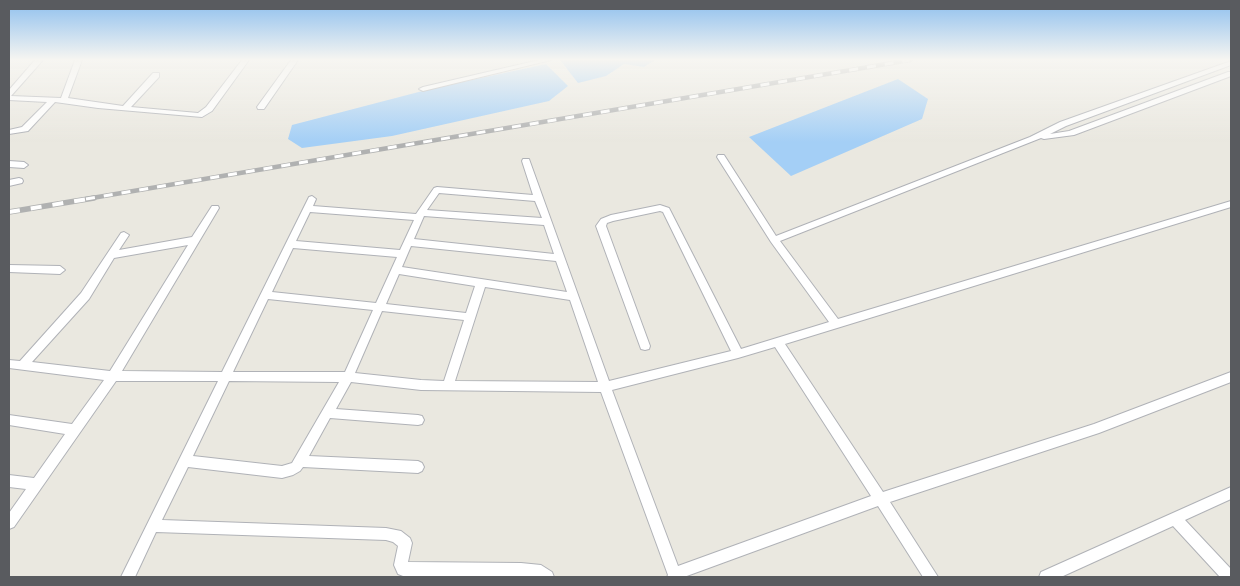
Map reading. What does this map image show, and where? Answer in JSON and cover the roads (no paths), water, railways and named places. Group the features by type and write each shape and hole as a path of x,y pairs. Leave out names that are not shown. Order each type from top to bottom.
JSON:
{"street":[{"path":"64,100 69,87"},
{"path":"125,108 144,87"},
{"path":"9,96 201,115 209,109 225,87"},
{"path":"261,107 275,87"},
{"path":"422,89 429,87"},
{"path":"774,240 1033,139 1063,124 1164,87"},
{"path":"1171,87 1180,92"},
{"path":"1033,139 1071,133 1193,87"},
{"path":"9,132 25,129 53,100"},
{"path":"721,157 774,240 836,324"},
{"path":"526,161 605,387 674,576 881,499 1095,429 1231,377"},
{"path":"9,164 24,164"},
{"path":"9,182 20,181"},
{"path":"184,461 282,472 289,471 299,461 348,377 421,215 439,189 539,198"},
{"path":"128,577 309,204 421,215 547,222"},
{"path":"9,364 113,376 224,378 348,377 448,386 605,387 738,354 1231,204"},
{"path":"9,523 113,376 215,208"},
{"path":"645,346 601,226 604,221 611,218 660,208 666,210 738,354"},
{"path":"23,365 85,296 124,235"},
{"path":"111,255 196,240"},
{"path":"408,242 560,258"},
{"path":"289,244 403,254"},
{"path":"9,268 60,270"},
{"path":"396,270 573,297"},
{"path":"448,386 481,283"},
{"path":"265,295 470,317"},
{"path":"778,342 931,577"},
{"path":"327,413 418,420"},
{"path":"9,420 76,430"},
{"path":"299,461 418,467"},
{"path":"9,481 37,484"},
{"path":"1046,577 1231,493"},
{"path":"1175,518 1230,577"},
{"path":"152,526 386,534 396,536 405,543 401,565 403,569 522,570 541,572 547,577"}],"water":[{"path":"566,87 549,101 392,136 302,148 288,139 292,125 434,88"},
{"path":"877,87 911,87 928,99 922,119 791,176 749,137"}],"railway":[{"path":"86,199 748,87"},
{"path":"9,212 94,198"}]}
